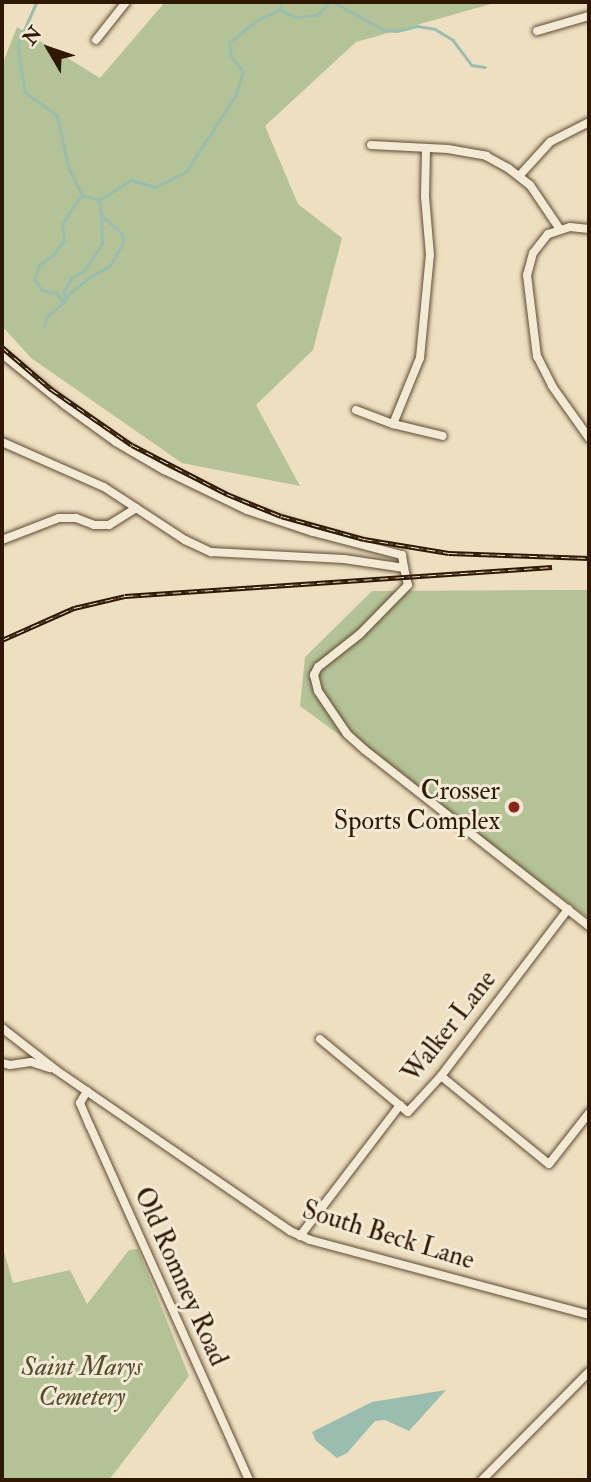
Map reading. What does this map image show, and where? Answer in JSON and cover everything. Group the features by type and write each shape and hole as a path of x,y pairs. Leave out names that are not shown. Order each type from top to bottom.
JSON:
{"street":[{"path":"96,40 126,2"},
{"path":"537,31 589,16"},
{"path":"520,175 546,146 589,122"},
{"path":"371,145 486,156 520,175 536,191 559,228"},
{"path":"393,424 420,358 430,255 425,197 426,149"},
{"path":"589,229 559,228 543,238 530,262 527,281 532,335 545,375 589,438"},
{"path":"2,354 86,420 164,470 247,510 324,536 402,555 408,585 379,617 314,674 318,691 347,734 589,926"},
{"path":"356,410 393,424 443,436"},
{"path":"2,442 88,479 185,540 211,552 344,558 404,568"},
{"path":"2,540 59,518 76,518 94,525 109,526 136,508"},
{"name":"Walker Lane","path":"320,1039 408,1112 441,1076 568,909"},
{"name":"South Beck Lane","path":"2,1028 56,1070 300,1236 589,1315"},
{"path":"2,1063 10,1065 31,1062 56,1070"},
{"path":"441,1076 549,1164 589,1113"},
{"name":"Old Romney Road","path":"88,1091 80,1103 249,1480"},
{"path":"300,1236 400,1105"},
{"path":"482,1480 589,1372"}],"green space":[{"path":"165,2 498,2 356,42 265,126 298,204 342,238 313,350 256,405 300,486 182,463 31,358 2,326 2,65 17,27 100,78"},
{"name":"Crosser Sports Complex","path":"589,590 589,918 300,706 305,657 372,591"},
{"name":"Saint Marys Cemetery","path":"3,1248 13,1283 70,1270 87,1304 129,1250 138,1249 189,1376 109,1480 2,1480"}],"shaded area":[{"path":"446,1390 409,1431 385,1420 375,1421 347,1453 337,1458 316,1441 312,1432 372,1402"}],"waterway":[{"path":"37,2 18,45 25,92 57,115 69,168 82,194"},
{"path":"44,327 47,316 63,303 56,293 42,291 34,279 39,265 54,254 64,240 62,225 74,205 82,195 99,200 131,180 155,187 186,172 235,96 243,72 231,56 229,43 259,19 279,10 283,2"},
{"path":"279,10 296,17 317,15 330,2"},
{"path":"334,2 384,30 397,31 417,26 435,29 453,40 472,65 485,67"},
{"path":"63,303 69,294 90,277 110,266 123,243 122,234 101,215 99,200"},
{"path":"64,299 64,291 72,277 84,271 102,243 101,215"}],"railway":[{"path":"2,347 51,389 132,445 227,494 281,516 364,539 449,553 589,558"},
{"path":"2,640 74,608 125,596 552,567"}],"place":[{"name":"Crosser Sports Complex","path":"514,807"}]}
